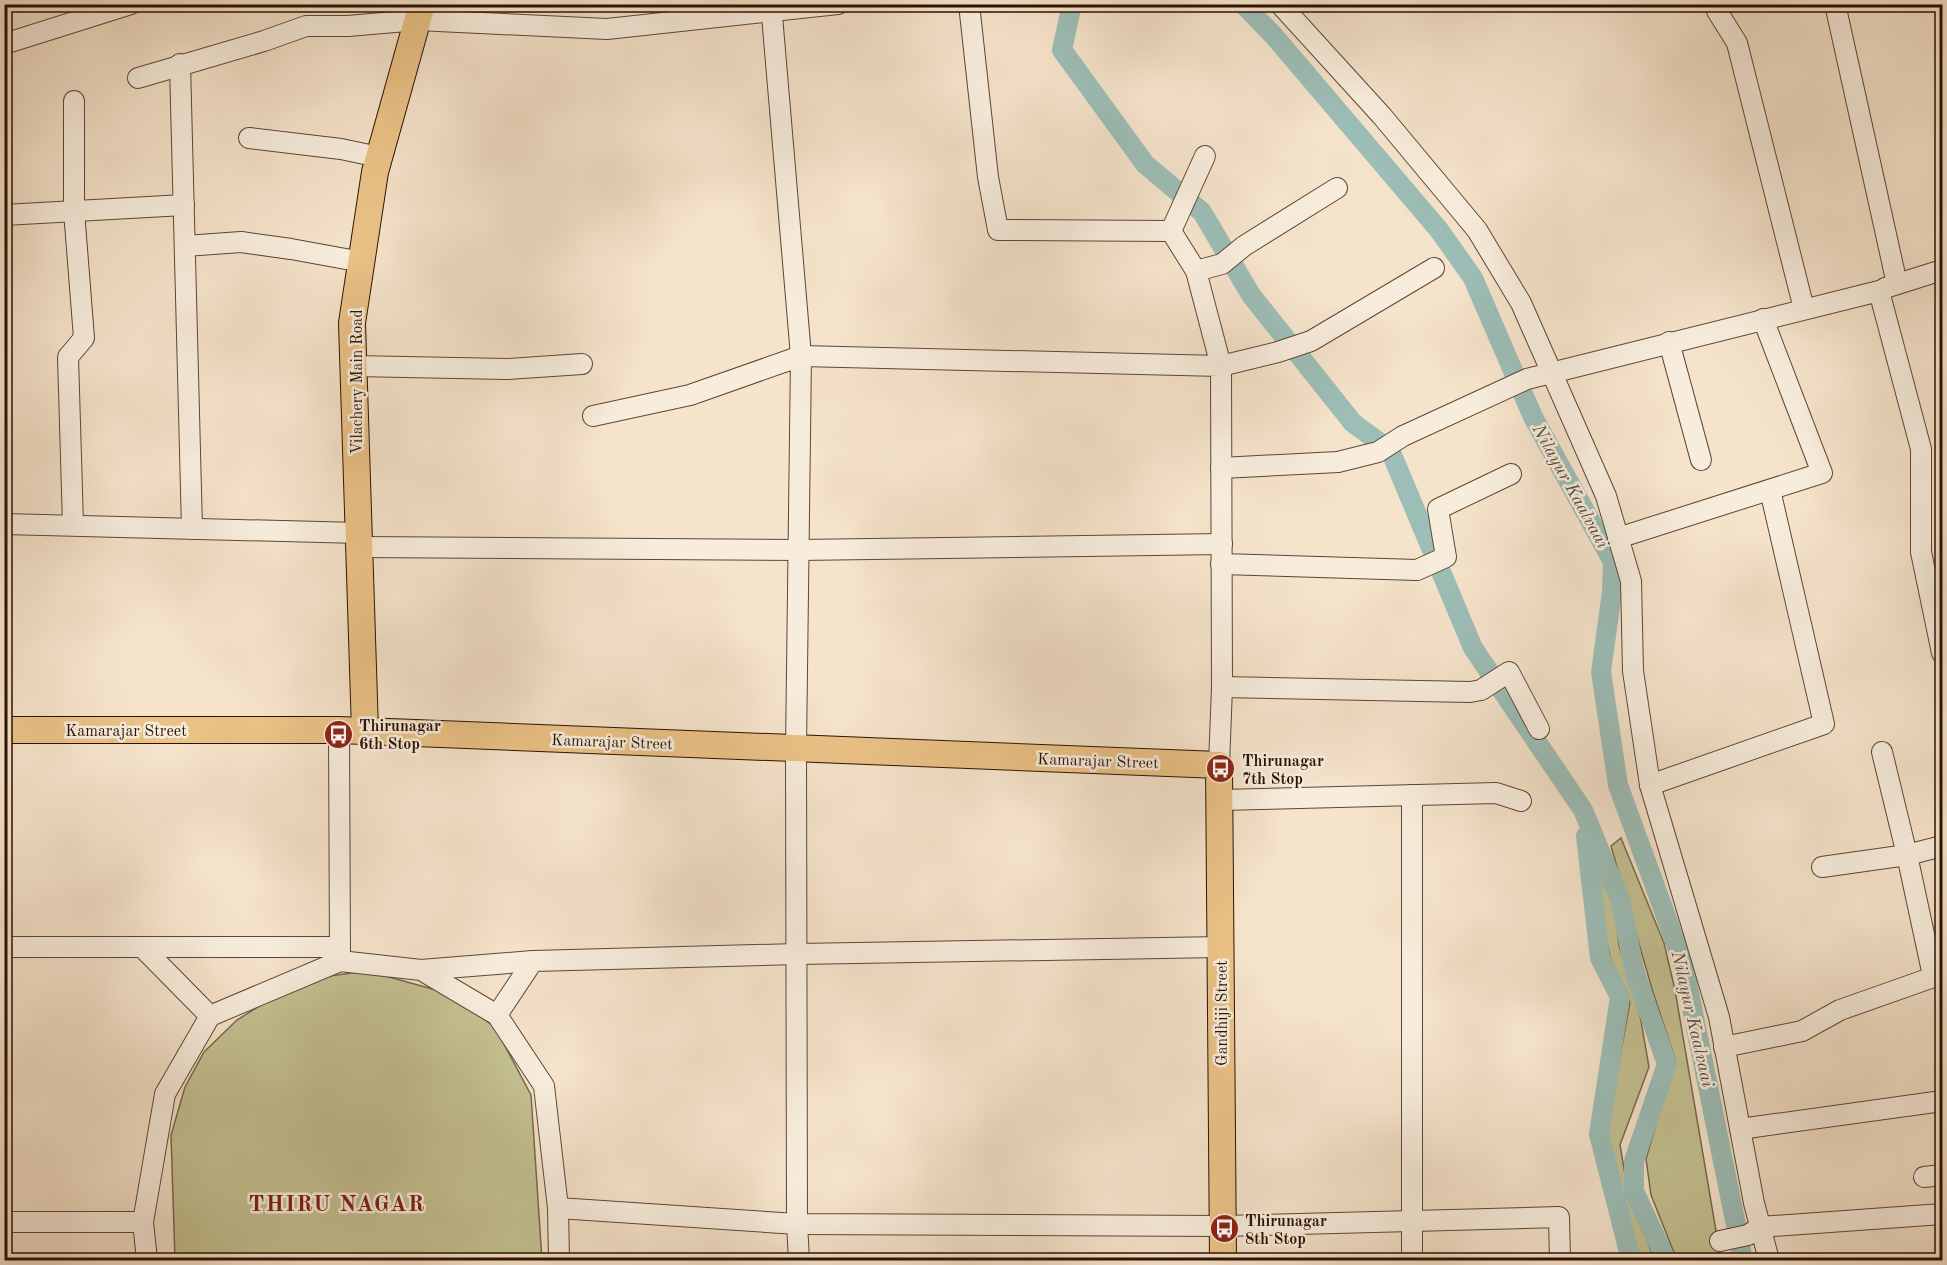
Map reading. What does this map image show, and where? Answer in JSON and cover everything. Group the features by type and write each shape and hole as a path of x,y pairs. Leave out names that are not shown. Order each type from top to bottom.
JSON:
{"main road":[{"name":"Vilachery Main Road","path":"365,731 352,322 375,171 420,12"},
{"name":"Kamarajar Street","path":"4,730 339,730 1220,765"},
{"name":"Gandhiji Street","path":"1220,765 1223,1260"}],"street":[{"path":"4,44 131,4"},
{"path":"138,78 264,41 306,26 348,26 420,12 607,29 772,8 838,4"},
{"path":"969,4 988,177 998,230 1171,231"},
{"path":"1280,4 1382,116 1477,230 1521,303 1606,496 1631,581 1633,671 1650,785 1719,1017 1740,1129 1754,1231 1769,1260"},
{"path":"1718,4 1717,11 1737,43 1804,309"},
{"path":"1834,4 1921,449 1922,552 1942,653"},
{"path":"772,8 801,356 796,748 799,1260"},
{"path":"180,64 192,529"},
{"path":"73,525 68,357 84,338 74,211 74,101"},
{"path":"249,138 341,149 379,157"},
{"path":"1171,231 1206,156"},
{"path":"1196,271 1222,264 1244,246 1337,188"},
{"path":"4,214 184,206"},
{"path":"1171,231 1196,271 1221,366 1220,765"},
{"path":"185,246 241,242 362,262"},
{"path":"593,417 690,395 801,356 1221,366 1311,341 1434,268"},
{"path":"1221,468 1338,462 1378,452 1403,436 1527,379 1888,287 1942,270"},
{"path":"1618,538 1822,473 1763,319"},
{"path":"1669,342 1701,460"},
{"path":"354,366 507,369 582,363"},
{"path":"1221,564 1417,570 1446,558 1438,509 1511,474"},
{"path":"1650,785 1824,724 1770,490"},
{"path":"4,524 192,529 359,540 799,550 1222,544"},
{"path":"1221,687 1470,692 1481,690 1509,672 1539,729"},
{"path":"339,730 340,954"},
{"path":"1724,1047 1802,1031 1840,1010 1938,975 1882,752"},
{"path":"1220,800 1496,793 1521,801"},
{"path":"1412,795 1412,1260"},
{"path":"1822,867 1907,855 1942,846"},
{"path":"4,947 142,947 340,954 421,970 533,961 1221,947"},
{"path":"142,947 210,1016"},
{"path":"147,1260 143,1222 165,1094 210,1016 340,954"},
{"path":"497,1015 533,961"},
{"path":"421,970 497,1015 544,1086 558,1208 559,1260"},
{"path":"1740,1129 1942,1101"},
{"path":"558,1208 797,1224 1223,1226 1559,1217 1560,1260"},
{"path":"1720,1241 1754,1231 1942,1214"},
{"path":"4,1222 143,1222"}],"shaded area":[{"path":"1621,838 1664,943 1675,990 1721,1260 1677,1260 1651,1195 1646,1159 1675,1059 1652,989 1611,846"},
{"path":"1599,867 1608,880 1614,905 1619,946 1637,998 1649,1067 1620,1145 1626,1180 1654,1260 1639,1260 1606,1134 1630,1002 1610,957 1594,877"},
{"path":"367,971 447,993 495,1027 531,1095 542,1260 175,1260 171,1135 185,1087 204,1052 237,1020 279,994 322,977"}],"waterway":[{"path":"1072,4 1062,50 1145,164 1202,212 1251,295 1353,423 1390,450 1473,648 1583,810 1620,900 1635,973 1667,1064 1634,1161 1634,1191 1666,1260"},
{"name":"Nilayur Kaalvaai","path":"1243,4 1274,36 1439,230 1473,278 1533,417 1613,562 1612,592 1601,672 1618,785 1683,963 1743,1260"},
{"path":"1586,836 1600,958 1620,997 1599,1134 1631,1260"}],"place":[{"name":"Thirunagar 6th Stop","path":"338,734"},
{"name":"Thirunagar 7th Stop","path":"1221,769"},
{"name":"Thirunagar 8th Stop","path":"1224,1229"}],"district":[{"name":"THIRU NAGAR","path":"337,1203"}]}
